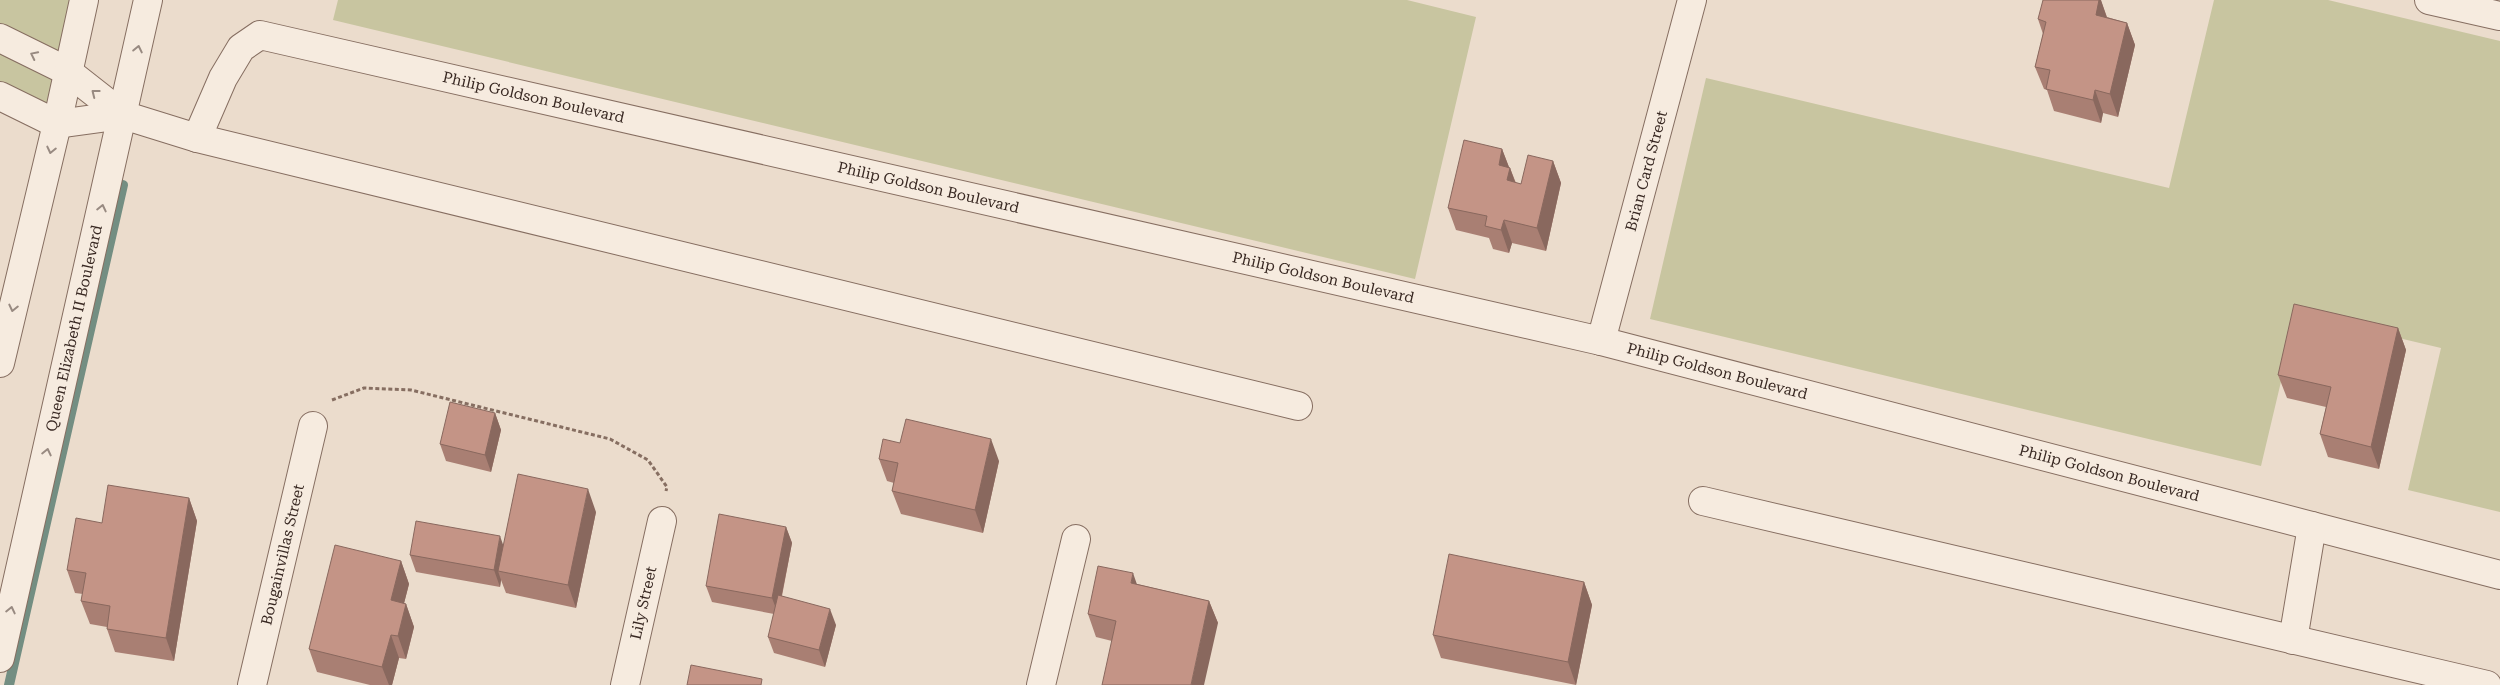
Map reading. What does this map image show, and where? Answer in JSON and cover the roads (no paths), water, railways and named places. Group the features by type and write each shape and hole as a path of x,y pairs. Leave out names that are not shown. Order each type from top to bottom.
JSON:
{"street":[{"path":"0,363 57,124 67,71 84,0"},
{"name":"Queen Elizabeth II Boulevard","path":"0,658 148,0"},
{"name":"Brian Card Street","path":"1601,341 1692,0"},
{"path":"2429,0 2500,16"},
{"name":"Philip Goldson Boulevard","path":"198,138 223,78 241,48 260,35 1601,341 2500,575"},
{"path":"0,38 67,71 123,115 198,138 1298,406"},
{"path":"0,96 57,124 123,115"},
{"name":"Bougainvillas Street","path":"252,685 313,426"},
{"path":"1703,500 2487,685"},
{"name":"Lily Street","path":"625,685 662,521"},
{"path":"2293,640 2312,526"},
{"path":"1041,685 1076,539"}],"waterway":[{"path":"9,685 123,185"}]}
